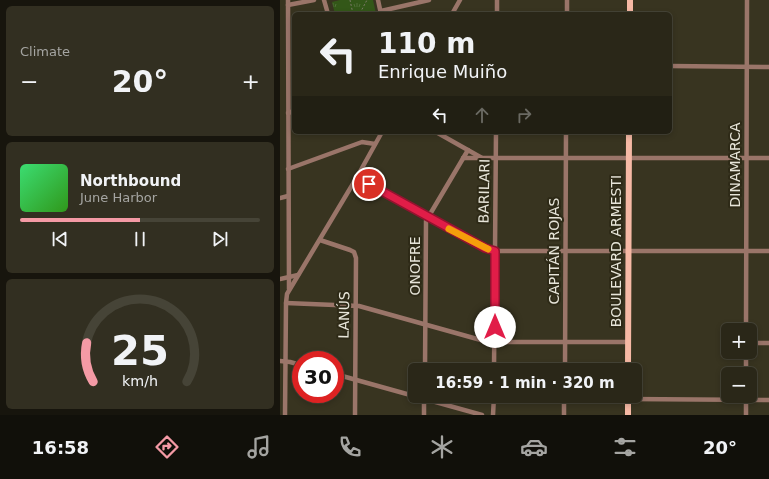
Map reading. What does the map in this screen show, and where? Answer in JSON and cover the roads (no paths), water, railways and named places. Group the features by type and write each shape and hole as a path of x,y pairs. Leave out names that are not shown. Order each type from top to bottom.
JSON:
{"main road":[{"path":"630,0 630,12"},
{"name":"BOULEVARD ARMESTI","path":"628,363 629,134"},
{"path":"628,403 628,415"}],"street":[{"path":"285,415 283,361 286,303 289,290 288,3 314,0"},
{"path":"324,0 327,12"},
{"path":"378,0 381,12"},
{"path":"385,12 429,0"},
{"path":"453,12 460,0"},
{"path":"496,0 496,12"},
{"path":"567,0 567,12"},
{"name":"DINAMARCA","path":"746,323 747,0"},
{"path":"288,57 292,56"},
{"path":"672,66 769,67"},
{"path":"288,113 292,112"},
{"path":"289,290 320,240 381,134"},
{"path":"440,134 483,158"},
{"name":"BARILARI","path":"494,363 496,134"},
{"name":"CAPITÁN ROJAS","path":"565,363 566,134"},
{"path":"288,169 362,142 375,144"},
{"name":"ONOFRE","path":"425,363 426,225 428,217 468,150"},
{"path":"463,158 769,158"},
{"path":"357,177 485,248 495,251 769,251"},
{"path":"280,198 288,196"},
{"name":"LANÚS","path":"320,240 350,250 354,252 356,258 354,380 355,415"},
{"path":"280,280 298,275"},
{"path":"286,303 355,305 484,341 628,342"},
{"path":"757,343 769,343"},
{"path":"344,377 408,393"},
{"path":"642,397 721,398"},
{"path":"757,399 769,400"},
{"path":"424,403 424,415"},
{"path":"443,403 482,415"},
{"path":"493,415 494,403"},
{"path":"564,403 564,415"},
{"path":"746,403 746,415"}]}
